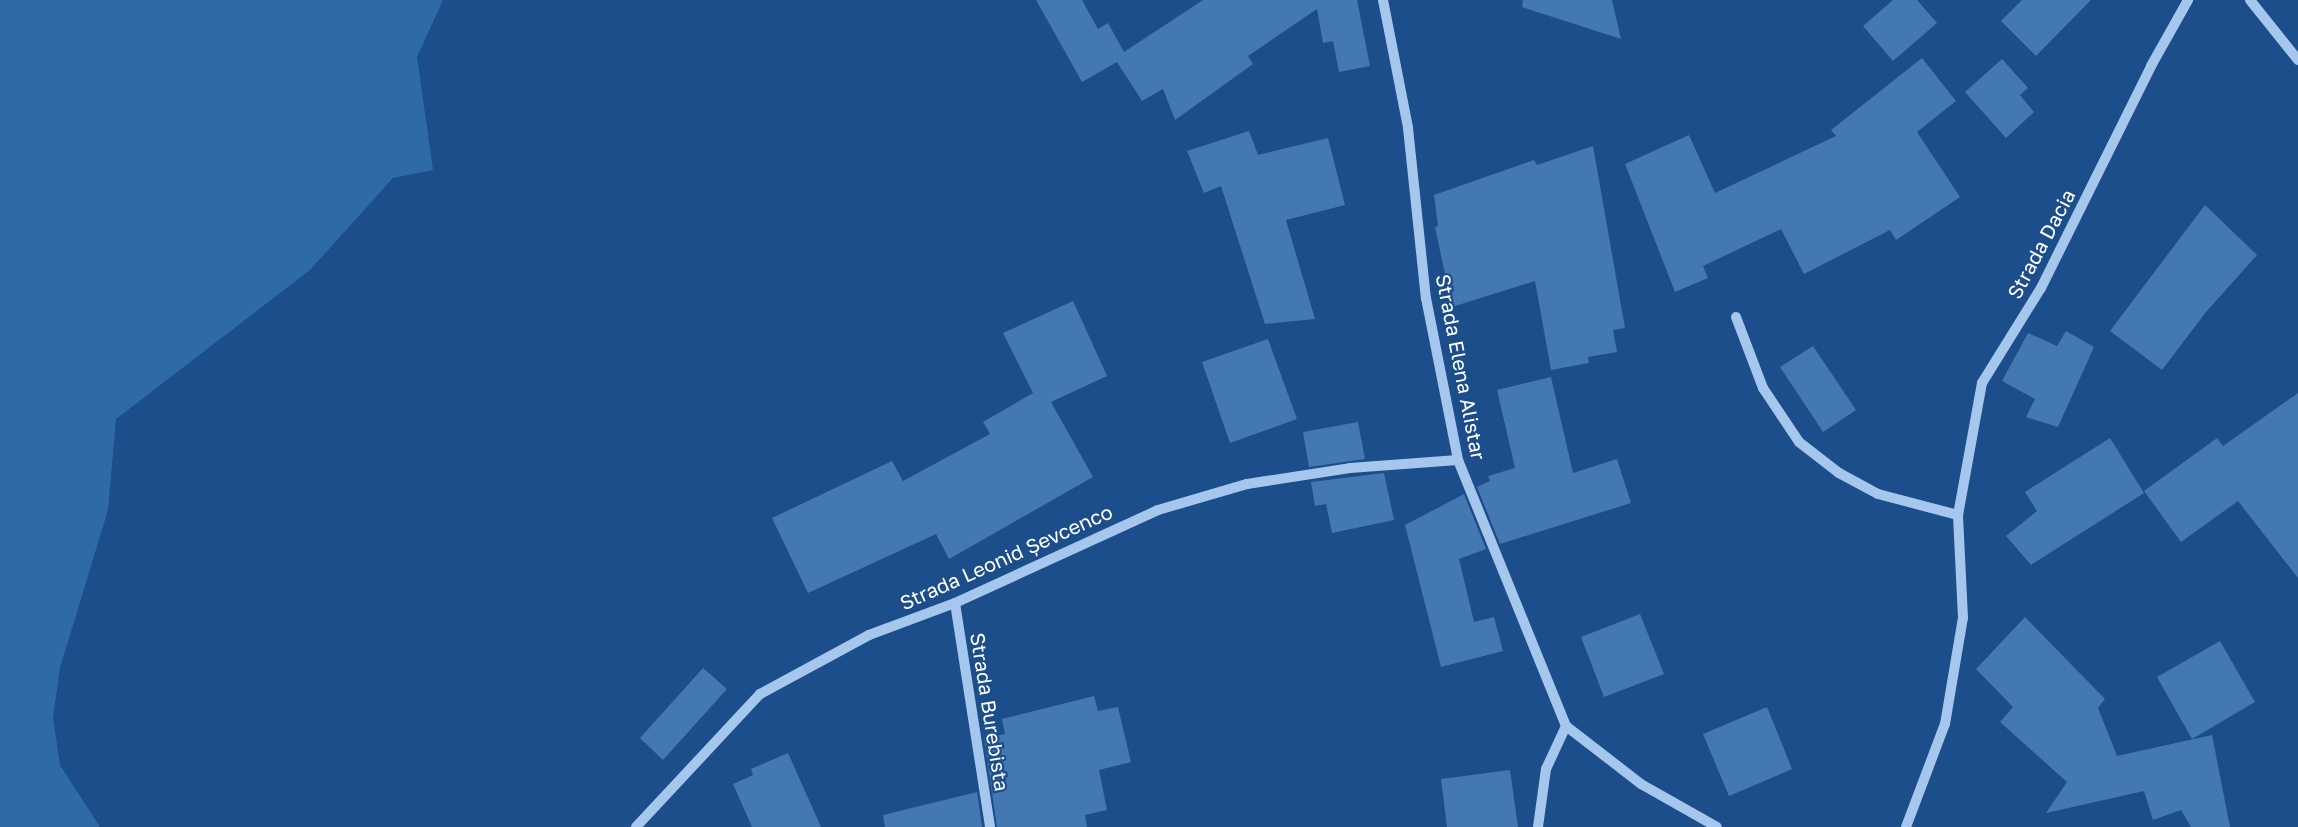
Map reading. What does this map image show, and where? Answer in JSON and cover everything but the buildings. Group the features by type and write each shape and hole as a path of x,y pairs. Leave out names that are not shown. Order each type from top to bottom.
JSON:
{"street":[{"name":"Strada Elena Alistar","path":"1383,0 1408,128 1426,298 1458,460 1566,726"},
{"name":"Strada Dacia","path":"1906,827 1945,724 1963,618 1958,515 1982,383 2041,288 2151,66 2188,0"},
{"path":"2250,0 2298,60"},
{"path":"1736,317 1762,388 1799,442 1839,473 1878,494 1958,515"},
{"name":"Strada Leonid Șevcenco","path":"636,827 760,694 869,635 955,603 1158,510 1247,484 1350,468 1458,460"},
{"name":"Strada Burebista","path":"955,603 990,827"},
{"path":"1538,827 1546,769 1566,726 1641,784 1717,827"}],"shaded area":[{"path":"0,0 443,0 417,57 433,170 393,178 310,270 116,419 108,510 60,668 53,718 60,765 100,827 0,827"}]}
